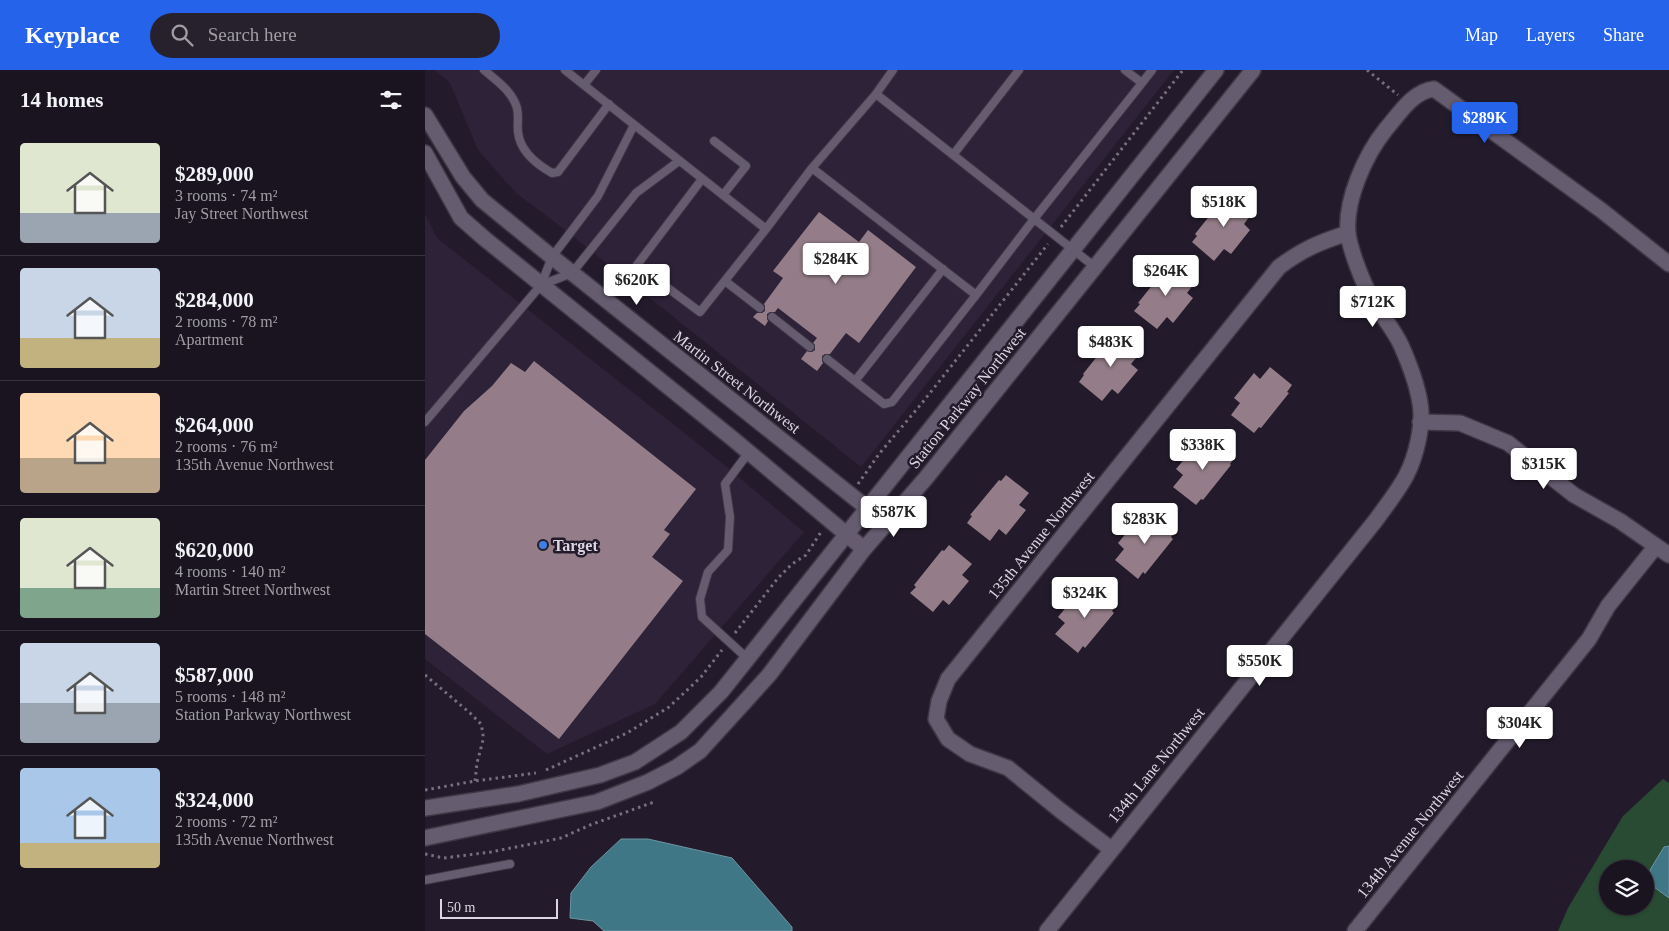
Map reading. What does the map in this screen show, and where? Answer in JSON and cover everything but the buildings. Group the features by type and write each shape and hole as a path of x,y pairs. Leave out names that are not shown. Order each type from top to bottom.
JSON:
{"street":[{"name":"Station Parkway Northwest","path":"425,808 518,794 600,775 635,762 681,732 721,692 748,659 1216,70"},
{"name":"Station Parkway Northwest","path":"425,838 597,802 648,782 677,767 700,751 769,675 864,549 926,478 1253,70"},
{"path":"1408,102 1427,90 1434,89 1666,256"},
{"name":"134th Lane Northwest","path":"1047,931 1376,520 1406,476 1420,435 1421,404 1401,345 1370,296 1353,254 1348,233 1351,199 1363,166 1380,136 1408,102"},
{"name":"Martin Street Northwest","path":"425,114 463,177 482,200 551,257 887,523"},
{"path":"425,153 461,218 541,286 749,452 864,549"},
{"name":"135th Avenue Northwest","path":"1111,849 1008,768 970,754 948,739 936,719 939,701 948,679 1279,267 1299,252 1315,244 1348,233"},
{"path":"1420,422 1460,423 1508,443 1574,495 1620,521 1669,556"},
{"name":"134th Avenue Northwest","path":"1355,931 1589,639 1608,606 1656,546"},
{"path":"748,659 769,675"}],"lane":[{"path":"484,70 506,88 517,108 518,135 527,154 542,168 552,173 558,172 609,104"},
{"path":"565,70 766,229"},
{"path":"584,85 596,70"},
{"path":"702,179 637,265 700,312 812,168 876,94 893,70"},
{"path":"953,155 1019,70"},
{"path":"1125,70 1142,83"},
{"path":"827,359 884,404 893,402 1152,70"},
{"path":"876,94 1095,267"},
{"path":"425,422 541,286 551,257 598,196 634,125"},
{"path":"714,141 746,166 723,195"},
{"path":"541,286 572,273 636,193 679,161"},
{"path":"812,168 977,295"},
{"path":"855,381 943,269"},
{"path":"725,281 760,308"},
{"path":"772,317 810,346"},
{"path":"748,659 702,617 700,599 709,572 728,550 730,518 725,484 749,452"},
{"path":"425,880 510,864"}],"path":[{"path":"851,495 879,454 922,403 1183,70"},
{"path":"1367,70 1408,102"},
{"path":"425,790 475,780 544,772 627,733 669,707 701,676 778,578 791,564 806,555 830,522"},
{"path":"425,676 470,712 481,724 483,740 475,780"},
{"path":"425,854 444,858 491,852 561,838 590,825 654,802"}],"shaded area":[{"path":"435,70 1174,70 861,467 560,226 516,193 478,150 450,83"},
{"path":"425,214 437,238 716,458 804,532 655,704 547,754 425,659"}],"green space":[{"path":"1663,779 1669,783 1669,931 1558,931 1568,908 1623,816"}],"water":[{"path":"621,839 648,839 732,858 792,927 792,931 604,931 593,921 570,918 571,893 591,867"},
{"path":"1669,846 1669,898 1654,887 1654,863 1664,847"}],"place":[{"name":"Target","path":"543,545"}]}
